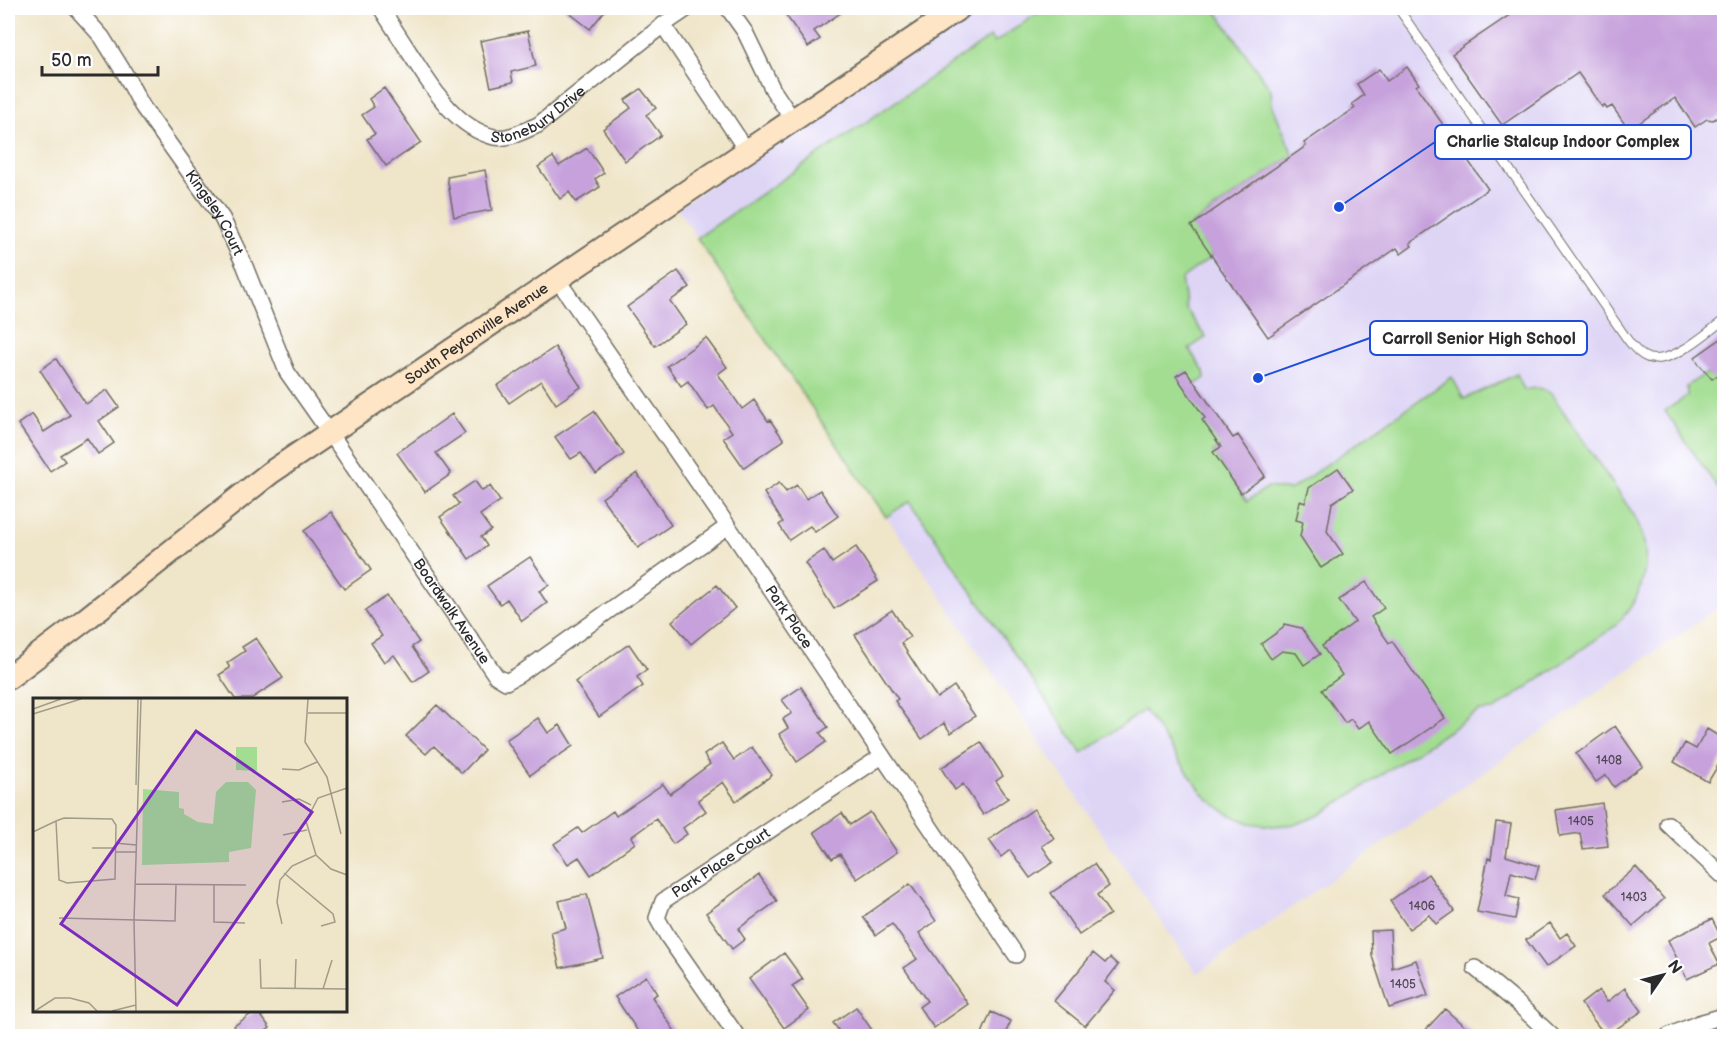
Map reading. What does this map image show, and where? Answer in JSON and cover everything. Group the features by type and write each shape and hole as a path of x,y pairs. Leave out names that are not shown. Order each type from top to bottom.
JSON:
{"street":[{"name":"Kingsley Court","path":"76,8 102,37 142,106 222,218 244,264 287,372 329,432"},
{"name":"Stonebury Drive","path":"381,8 443,102 474,128 496,137 516,134 538,125 663,25 688,8"},
{"path":"728,8 745,33 773,90 793,120"},
{"name":"South Peytonville Avenue","path":"8,678 270,473 959,8"},
{"path":"663,25 747,151"},
{"name":"Park Place","path":"557,279 728,526 1017,956"},
{"name":"Boardwalk Avenue","path":"329,432 496,676 506,682 728,526"},
{"name":"Park Place Court","path":"737,1036 657,918 663,901 882,756"},
{"path":"1668,824 1725,877"},
{"path":"1475,968 1552,1036"},
{"path":"1668,1036 1699,1023 1725,1016"}],"lane":[{"path":"1398,8 1637,351 1648,358 1668,357 1681,351 1725,320"}],"shaded area":[{"path":"973,8 1724,8 1724,603 1197,974 677,208"}],"green space":[{"path":"1045,8 1214,8 1271,90 1272,104 1293,155 1191,225 1212,256 1181,279 1186,309 1206,337 1189,349 1204,372 1205,378 1193,386 1226,443 1213,452 1247,501 1268,487 1290,490 1452,377 1464,399 1517,374 1524,390 1539,388 1552,395 1634,515 1641,530 1645,561 1639,591 1632,605 1611,629 1494,710 1479,711 1320,815 1297,824 1272,826 1250,823 1227,813 1208,799 1144,710 1082,753 910,501 886,517 697,238 990,37 994,43"},
{"path":"1724,370 1724,497 1665,411 1687,396 1687,386 1705,374 1715,376"}],"building":[{"path":"563,8 607,8 590,29"},
{"path":"781,8 848,8 814,31 820,39 808,47"},
{"path":"1520,8 1725,8 1725,113 1713,120 1707,119 1695,127 1675,98 1629,130 1612,106 1607,109 1604,105 1602,107 1578,73 1502,125 1452,54"},
{"path":"528,31 536,66 511,72 513,82 491,87 480,41"},
{"path":"1407,67 1419,84 1416,86 1488,189 1410,243 1412,246 1401,254 1397,248 1268,337 1191,226 1306,146 1304,143 1355,108 1352,104 1364,95 1357,84 1379,69 1387,81"},
{"path":"384,88 421,142 386,166 367,139 375,134 362,115 374,107 369,99"},
{"path":"641,89 656,108 646,115 661,135 625,161 603,129 631,108 625,100"},
{"path":"587,148 604,173 595,179 600,187 576,202 569,192 560,199 538,167 553,157 559,166"},
{"path":"485,170 492,210 454,217 447,177"},
{"path":"678,271 690,287 670,301 686,324 655,346 627,307"},
{"path":"1725,336 1725,370 1712,379 1695,357"},
{"path":"706,338 727,367 718,374 742,409 754,400 784,440 744,468 723,438 732,432 714,406 708,410 688,381 681,386 667,366"},
{"path":"555,347 581,387 556,404 541,381 509,403 497,386"},
{"path":"56,359 86,404 107,390 119,407 99,421 114,443 98,454 87,438 60,455 65,461 50,471 18,424 32,414 44,432 70,415 40,370"},
{"path":"1186,370 1233,438 1238,435 1265,476 1241,493 1213,452 1221,447 1202,420 1205,418 1176,376"},
{"path":"594,411 624,454 596,474 581,453 571,459 555,437"},
{"path":"452,414 465,433 436,453 451,474 425,492 397,453"},
{"path":"1338,468 1353,489 1332,503 1327,531 1343,554 1321,568 1300,536 1303,522 1296,520 1300,501 1305,503 1309,488"},
{"path":"637,473 671,525 638,548 602,498"},
{"path":"475,481 482,491 490,486 500,501 480,515 491,530 481,537 487,546 469,559 440,517 459,504 453,496"},
{"path":"779,483 786,492 797,485 806,499 820,490 838,516 815,532 810,526 789,540 779,525 783,522 764,493"},
{"path":"331,512 371,570 344,589 304,531"},
{"path":"856,547 878,581 834,609 805,563 824,550 832,563"},
{"path":"530,557 549,585 539,591 547,603 522,621 507,599 500,604 487,586"},
{"path":"1366,582 1384,608 1371,617 1389,643 1392,641 1445,718 1392,754 1369,721 1358,729 1351,719 1345,723 1322,690 1342,675 1322,646 1355,622 1339,600"},
{"path":"717,585 735,608 691,644 672,621"},
{"path":"387,596 419,642 412,647 429,671 413,682 394,655 384,662 371,643 382,636 365,611"},
{"path":"892,610 910,637 901,643 937,698 954,686 975,716 951,733 944,723 922,739 895,701 898,699 855,635"},
{"path":"1284,624 1301,628 1320,654 1304,665 1296,653 1282,651 1271,659 1261,644 1283,628"},
{"path":"256,638 283,678 253,698 234,698 219,675 230,668 227,663 245,651 242,647"},
{"path":"629,644 647,670 637,677 643,686 599,717 575,682"},
{"path":"801,687 828,727 820,733 826,742 797,762 779,734 788,728 783,719 792,713 782,700"},
{"path":"437,705 484,750 462,773 434,746 426,754 406,736"},
{"path":"538,718 548,733 560,725 573,746 530,775 506,740"},
{"path":"1615,726 1643,766 1614,787 1606,775 1596,782 1576,754"},
{"path":"1707,729 1725,740 1725,754 1708,782 1674,762 1685,743 1696,749"},
{"path":"981,742 1003,776 996,781 1008,798 983,815 963,784 955,790 941,768"},
{"path":"722,743 734,760 752,747 772,775 736,801 723,782 698,800 706,811 683,828 687,834 673,844 656,819 631,837 635,843 591,875 579,857 568,864 554,844 578,828 582,833 613,811 616,816 663,784 670,794 710,764 704,755"},
{"path":"1602,803 1608,846 1583,849 1580,833 1560,836 1556,810"},
{"path":"1034,809 1054,838 1042,846 1053,862 1030,878 1010,850 1001,857 989,840"},
{"path":"870,812 897,852 857,879 840,854 832,859 814,832 842,813 850,825"},
{"path":"1496,822 1511,824 1506,856 1539,866 1535,879 1511,872 1506,896 1519,899 1515,919 1477,912 1488,858 1491,859"},
{"path":"1094,864 1109,886 1097,895 1110,914 1079,935 1051,893"},
{"path":"1636,867 1664,899 1633,926 1605,894"},
{"path":"1428,874 1454,911 1436,924 1429,915 1409,929 1390,901"},
{"path":"759,875 777,901 738,929 745,939 732,949 706,913"},
{"path":"910,884 936,921 919,933 968,1004 934,1028 919,1007 927,1001 904,968 917,959 892,924 876,935 863,917"},
{"path":"587,894 603,958 560,968 551,932 566,928 559,901"},
{"path":"1712,919 1721,937 1709,943 1719,964 1687,979 1668,940"},
{"path":"1550,923 1560,938 1567,933 1576,946 1546,967 1526,940"},
{"path":"1390,930 1392,968 1416,960 1428,996 1389,1008 1372,956 1371,931"},
{"path":"784,953 803,979 792,986 809,1010 784,1028 749,979"},
{"path":"1093,953 1105,963 1110,958 1118,965 1105,982 1115,990 1085,1026 1054,1001"},
{"path":"646,976 657,994 652,997 678,1036 641,1036 615,997"},
{"path":"1625,988 1642,1011 1606,1036 1581,1004 1599,990 1607,1002"},
{"path":"856,1007 876,1036 843,1036 833,1023"},
{"path":"1445,1009 1475,1036 1420,1036"},
{"path":"258,1011 270,1028 258,1036 241,1036 234,1026"},
{"path":"991,1012 1011,1021 1004,1036 981,1036"}],"place":[{"name":"Charlie Stalcup Indoor Complex","path":"1339,207"},
{"name":"Carroll Senior High School","path":"1258,378"}]}
